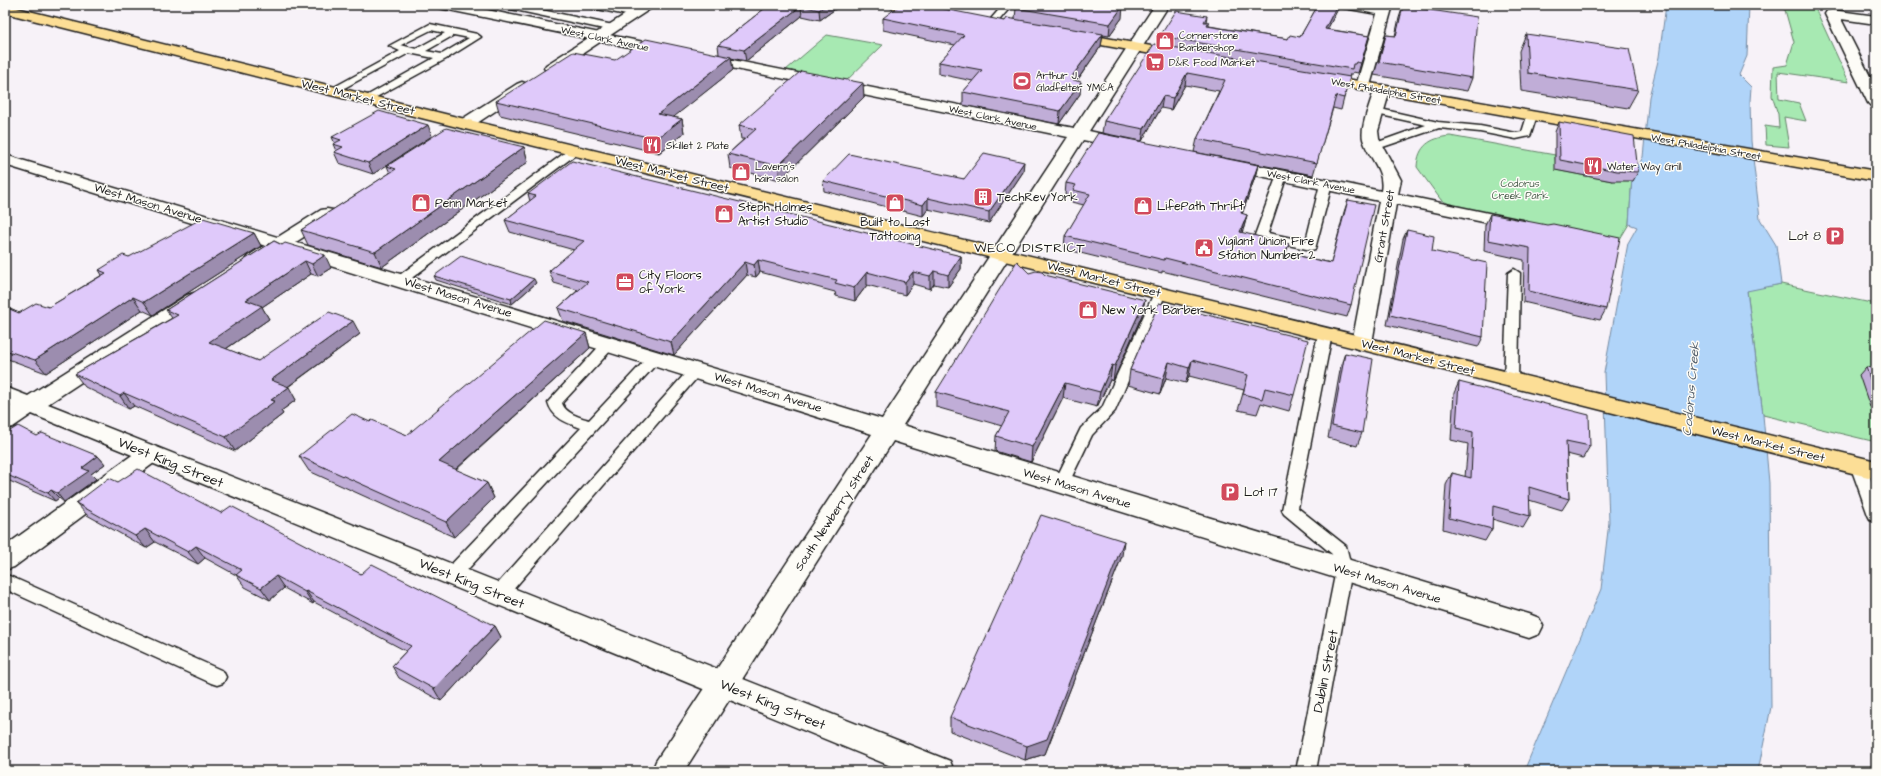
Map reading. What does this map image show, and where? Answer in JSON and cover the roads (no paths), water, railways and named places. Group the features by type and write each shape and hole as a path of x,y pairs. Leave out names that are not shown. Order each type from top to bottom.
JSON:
{"main road":[{"path":"897,5 940,13"},
{"name":"West Market Street","path":"5,9 465,124 1160,293 1867,468"},
{"path":"978,19 1008,25"},
{"path":"1060,34 1191,57"},
{"name":"West Philadelphia Street","path":"1301,76 1876,176"}],"street":[{"name":"West Clark Avenue","path":"444,5 469,7 600,37 698,54 1138,146"},
{"path":"445,137 649,5"},
{"name":"South Newberry Street","path":"667,771 1162,5"},
{"path":"1349,5 1386,8 1364,86"},
{"path":"1876,20 1832,14 1876,103"},
{"name":"Grant Street","path":"1362,343 1392,180 1374,147 1370,131 1382,90"},
{"name":"West Mason Avenue","path":"5,160 1530,626"},
{"name":"West Clark Avenue","path":"1214,162 1390,197 1534,228"},
{"path":"241,269 340,205"},
{"path":"5,421 208,290"},
{"name":"West King Street","path":"5,395 939,771"},
{"path":"5,560 150,454"}],"lane":[{"path":"506,5 613,28"},
{"path":"592,5 636,14"},
{"path":"993,22 1008,5"},
{"path":"366,99 443,57 477,37 430,27 393,46 443,57"},
{"path":"332,91 453,32"},
{"path":"1376,111 1440,125 1480,129 1516,136 1526,134 1532,115"},
{"path":"1374,147 1414,132 1440,125"},
{"path":"401,280 574,150"},
{"path":"1282,175 1261,235 1311,246 1326,184"},
{"path":"1511,381 1514,273"},
{"path":"1062,483 1086,432 1108,411 1160,293"},
{"path":"1325,334 1290,510 1340,551 1344,570"},
{"path":"591,426 559,413 555,408 555,402 609,344"},
{"path":"452,575 655,358"},
{"path":"499,594 696,370"},
{"path":"1867,468 1876,515"},
{"name":"Dublin Street","path":"1306,771 1344,570"},
{"path":"5,581 217,677"}],"water":[{"name":"Codorus Creek","path":"1666,5 1749,5 1747,56 1739,75 1751,87 1751,141 1760,219 1776,245 1781,284 1747,291 1763,415 1769,483 1771,707 1758,771 1524,771 1601,589 1609,522 1604,373 1628,243 1637,227 1629,224 1632,177 1643,157 1649,97 1659,57"}],"place":[{"name":"Cornerstone Barbershop","path":"1165,41"},
{"name":"D&R Food Market","path":"1155,62"},
{"name":"Arthur J. Gladfelter YMCA","path":"1022,81"},
{"name":"Skillet 2 Plate","path":"652,145"},
{"name":"Water Way Grill","path":"1593,166"},
{"name":"Lavern's hair salon","path":"741,172"},
{"name":"TechRev York","path":"983,197"},
{"name":"Penn Market","path":"421,203"},
{"name":"Built to Last Tattooing","path":"895,203"},
{"name":"LifePath Thrift","path":"1143,206"},
{"name":"Steph Holmes Artist Studio","path":"724,214"},
{"name":"Lot 8","path":"1835,236"},
{"name":"Vigilant Union Fire Station Number 2","path":"1204,248"},
{"name":"City Floors of York","path":"625,282"},
{"name":"New York Barber","path":"1088,310"},
{"name":"Lot 17","path":"1230,492"}],"district":[{"name":"WECO DISTRICT","path":"1030,247"}],"park label":[{"name":"Codorus Creek Park","path":"1520,188"}]}
